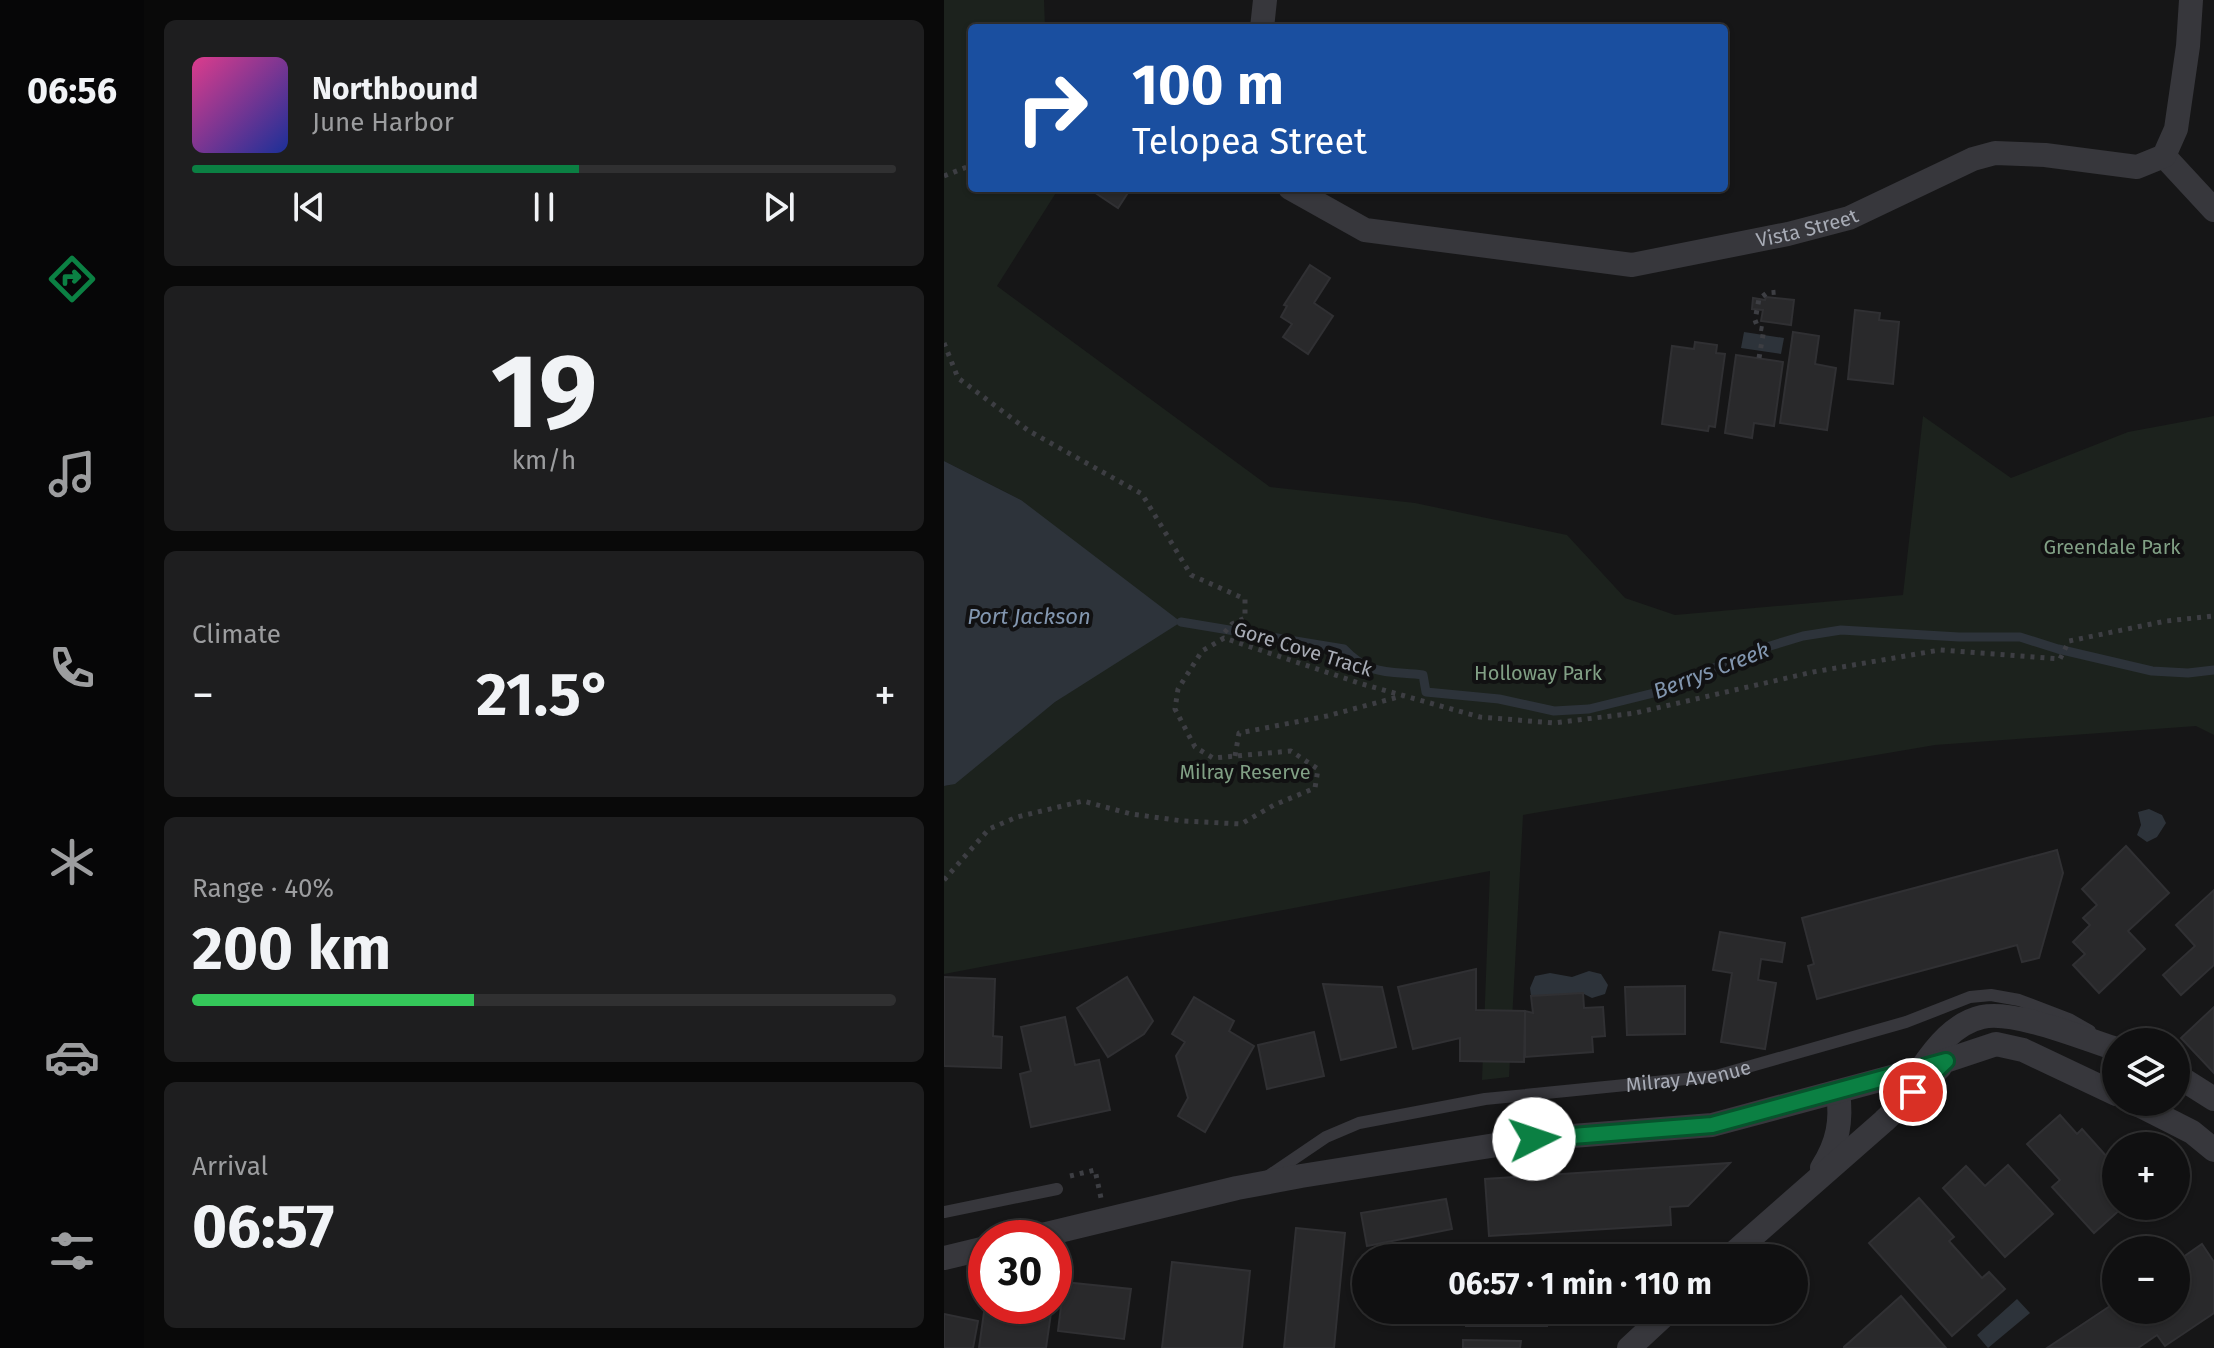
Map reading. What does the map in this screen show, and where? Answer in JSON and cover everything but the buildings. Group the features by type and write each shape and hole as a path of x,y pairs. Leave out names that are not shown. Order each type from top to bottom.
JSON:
{"street":[{"path":"1262,24 1265,0"},
{"path":"2191,0 2176,129 2164,156 2214,210"},
{"name":"Vista Street","path":"1297,192 1365,230 1632,265 1745,244 1849,218 1973,159 1995,153 2045,155 2137,167 2164,156"},
{"name":"Milray Avenue","path":"1921,1069 1949,1035 1986,1016 2017,1019 2102,1044"},
{"name":"Milray Avenue","path":"1072,1228 1258,1184 1534,1139 1712,1125 1921,1069 1983,1046 2008,1045 2102,1088"},
{"path":"1744,1244 1878,1127 1946,1061"},
{"path":"2190,1084 2214,1099"},
{"path":"1815,1180 1837,1141 1840,1122 1838,1092"},
{"path":"2161,1116 2192,1132 2214,1150"},
{"path":"944,1258 968,1252"},
{"path":"1629,1348 1655,1324"}],"lane":[{"name":"Milray Avenue","path":"1258,1184 1326,1137 1359,1123 1485,1099 1716,1076 1906,1022 1970,997 2000,996 2042,1007 2102,1039"},
{"path":"944,1212 1057,1189"}],"path":[{"path":"944,176 968,167"},
{"path":"1759,358 1764,329 1758,328 1755,320 1760,296 1779,292"},
{"path":"944,343 958,378 1029,431 1142,494 1191,575 1245,599 1245,618 1232,624 1224,636"},
{"name":"Gore Cove Track","path":"944,880 989,829 1017,817 1083,801 1131,814 1241,824 1274,805 1315,788 1318,769 1291,751 1213,758 1195,747 1175,709 1178,689 1202,651 1224,636 1403,696 1480,717 1554,723 1635,713 1813,672 1940,650 2060,659 2069,641 2166,621 2214,616"},
{"name":"Gore Cove Track","path":"1235,756 1239,733 1327,716 1403,696"},
{"path":"1069,1176 1095,1170 1102,1201"}],"green space":[{"path":"944,0 1044,0 1045,24 968,24 968,192 1056,192 997,286 1270,487 1415,503 1567,535 1625,598 1675,615 1903,595 1923,416 2011,478 2128,432 2214,416 2214,735 2196,726 1935,745 1523,815 1509,1077 1482,1080 1490,871 944,974 944,786 950,785 1055,702 1105,668 1021,500 944,461"}],"water":[{"path":"1744,332 1784,338 1781,354 1741,348"},
{"name":"Port Jackson","path":"944,461 1021,500 1181,622 1055,702 955,784 944,786"},
{"path":"2149,809 2162,815 2166,823 2157,837 2147,842 2137,835 2141,825 2138,812"},
{"path":"1589,971 1601,974 1608,985 1605,994 1592,998 1582,993 1531,996 1530,988 1535,976 1550,973 1572,977"},
{"path":"2017,1299 2030,1313 1988,1348 1977,1335"}],"waterway":[{"name":"Berrys Creek","path":"1181,622 1344,649 1371,668 1423,675 1426,692 1499,699 1554,711 1589,709 1674,688 1770,646 1803,636 1841,630 2020,637 2152,671 2188,673 2214,670"}],"route":[{"path":"1534,1139 1712,1125 1946,1061 1913,1092"}],"park label":[{"name":"Greendale Park","path":"2112,547"},
{"name":"Holloway Park","path":"1538,673"},
{"name":"Milray Reserve","path":"1245,772"}]}
